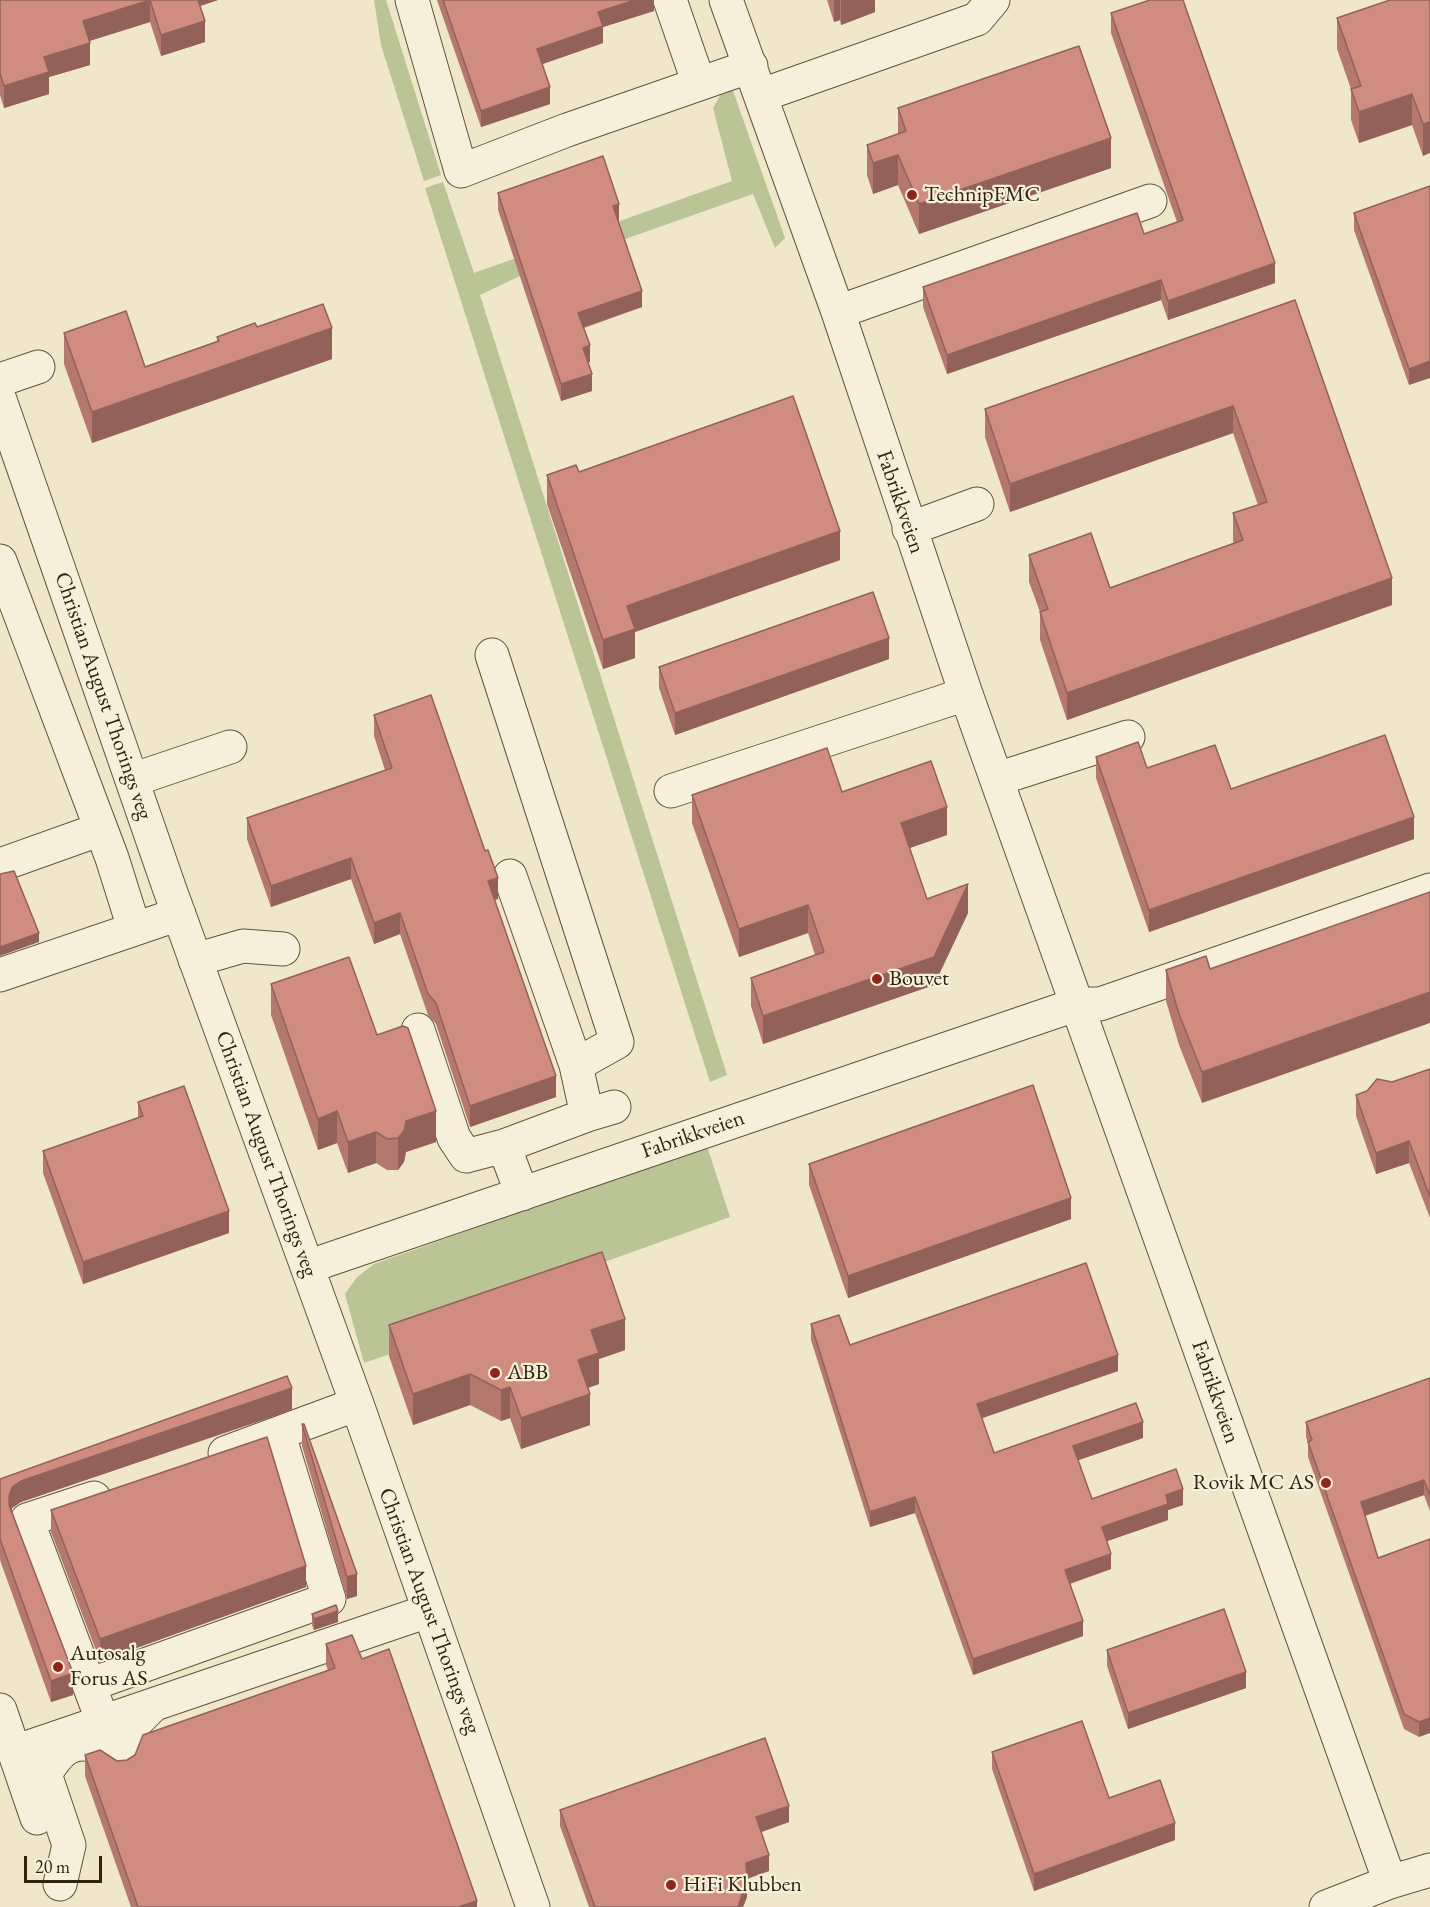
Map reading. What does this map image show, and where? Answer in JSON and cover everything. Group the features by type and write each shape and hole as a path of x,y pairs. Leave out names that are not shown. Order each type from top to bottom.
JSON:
{"street":[{"path":"412,0 461,171 567,129 699,84 756,80 977,19 993,0"},
{"path":"670,0 699,84"},
{"name":"Fabrikkveien","path":"726,0 838,312 909,529 966,693 1390,1882"},
{"path":"838,312 1150,201"},
{"path":"0,380 38,367"},
{"name":"Christian August Thorings veg","path":"0,400 195,960 357,1404 532,1907"},
{"path":"909,529 977,504"},
{"path":"0,561 101,829 134,928"},
{"path":"492,655 616,1042 576,1065"},
{"path":"671,791 966,693"},
{"path":"997,779 1128,737"},
{"path":"132,780 230,747"},
{"path":"0,865 101,829"},
{"path":"418,1030 454,1138 466,1156 504,1146 601,1111 576,1065 510,876"},
{"path":"1078,1004 1100,1004 1430,890"},
{"path":"0,975 179,914"},
{"path":"195,960 243,946 283,949"},
{"name":"Fabrikkveien","path":"307,1267 1078,1004"},
{"path":"504,1146 522,1194"},
{"path":"201,1461 279,1435 357,1404"},
{"path":"89,1685 329,1599 279,1435"},
{"path":"103,1722 27,1520 119,1489"},
{"path":"14,1752 428,1611"},
{"path":"64,1896 69,1845 45,1774 59,1751 77,1744 100,1747 121,1764 133,1725 152,1706"},
{"path":"0,1710 64,1896"},
{"path":"1326,1907 1390,1882 1430,1870"}],"green space":[{"path":"374,0 386,0 441,175 424,181 381,45"},
{"path":"732,88 785,238 775,248 753,194 520,276 480,295 727,1075 710,1082 425,188 443,182 474,273 732,181 713,108 722,92"},
{"path":"707,1146 730,1217 596,1265 601,1281 364,1363 345,1294 357,1277 374,1264"}],"building":[{"path":"0,0 150,0 83,21 90,43 44,57 49,72 4,86 0,73"},
{"path":"150,0 198,0 205,21 161,35"},
{"path":"443,0 635,0 598,12 603,26 537,49 550,87 481,111"},
{"path":"1150,0 1183,0 1275,263 1168,301 1161,280 947,355 923,287 1137,213 1144,234 1183,220 1111,13"},
{"path":"1390,0 1430,0 1430,122 1423,124 1412,94 1359,112 1351,89 1361,86 1337,18"},
{"path":"1079,46 1111,138 919,204 898,155 873,163 867,145 906,131 898,108"},
{"path":"603,156 619,204 613,206 642,291 578,313 590,345 583,348 592,374 561,384 498,193"},
{"path":"1430,186 1430,361 1409,369 1354,213"},
{"path":"1295,300 1392,578 1067,693 1040,612 1048,609 1029,555 1091,533 1110,588 1243,540 1233,513 1267,502 1233,406 1010,484 985,409"},
{"path":"323,304 332,328 92,412 64,333 126,311 145,367 219,341 217,337 255,323 257,327"},
{"path":"793,396 840,531 627,606 635,629 603,640 547,475 576,465 579,472"},
{"path":"873,592 889,638 675,713 659,667"},
{"path":"431,695 485,851 488,850 498,878 488,881 556,1076 470,1106 436,1003 428,994 400,913 374,923 351,858 271,886 247,818 392,768 374,715"},
{"path":"1385,735 1414,817 1149,910 1096,757 1138,742 1147,768 1215,745 1231,789"},
{"path":"827,748 842,792 931,761 947,807 901,823 927,899 968,884 934,957 763,1016 751,978 824,952 808,905 739,929 692,795"},
{"path":"14,871 39,933 0,947 0,874"},
{"path":"1430,892 1430,992 1202,1072 1179,1014 1166,970 1206,956 1210,969"},
{"path":"349,957 377,1035 403,1026 408,1028 436,1111 406,1121 404,1131 398,1138 387,1139 376,1132 348,1142 337,1111 318,1119 271,984"},
{"path":"1430,1069 1430,1197 1409,1141 1376,1153 1356,1095 1367,1091 1377,1079 1392,1082"},
{"path":"1033,1085 1071,1198 848,1276 809,1164"},
{"path":"184,1086 229,1211 83,1262 43,1151 143,1116 138,1102"},
{"name":"ABB","path":"602,1252 625,1319 591,1330 599,1353 578,1360 590,1394 521,1418 510,1387 501,1390 470,1374 413,1394 389,1325"},
{"path":"1086,1263 1118,1355 977,1404 994,1453 1136,1403 1143,1422 1073,1446 1092,1499 1176,1469 1183,1489 1166,1495 1168,1504 1102,1527 1111,1554 1065,1570 1083,1621 973,1659 915,1497 870,1512 811,1324 839,1315 850,1345"},
{"path":"287,1376 292,1388 21,1481 12,1487 9,1505 73,1673 51,1681 0,1539 0,1479"},
{"path":"1430,1378 1430,1496 1424,1480 1361,1502 1378,1558 1430,1539 1430,1718 1419,1722 1404,1714 1308,1442 1312,1440 1306,1422"},
{"path":"302,1424 304,1424 357,1574 347,1577"},
{"path":"267,1437 306,1566 100,1639 51,1510"},
{"path":"336,1605 338,1611 314,1619 312,1614"},
{"path":"1224,1609 1246,1672 1128,1713 1107,1650"},
{"path":"352,1635 362,1659 389,1649 477,1901 458,1907 138,1907 85,1755 100,1750 117,1761 127,1760 135,1755 143,1735 335,1668 326,1644"},
{"path":"1082,1721 1109,1798 1160,1780 1175,1823 1034,1874 992,1752"},
{"path":"765,1738 789,1806 756,1817 769,1855 746,1863 747,1880 738,1907 595,1907 560,1810"}],"place":[{"name":"TechnipFMC","path":"912,195"},
{"name":"Bouvet","path":"877,979"},
{"name":"ABB","path":"495,1373"},
{"name":"Rovik MC AS","path":"1326,1483"},
{"name":"Autosalg Forus AS","path":"58,1667"},
{"name":"HiFi Klubben","path":"671,1885"}]}
